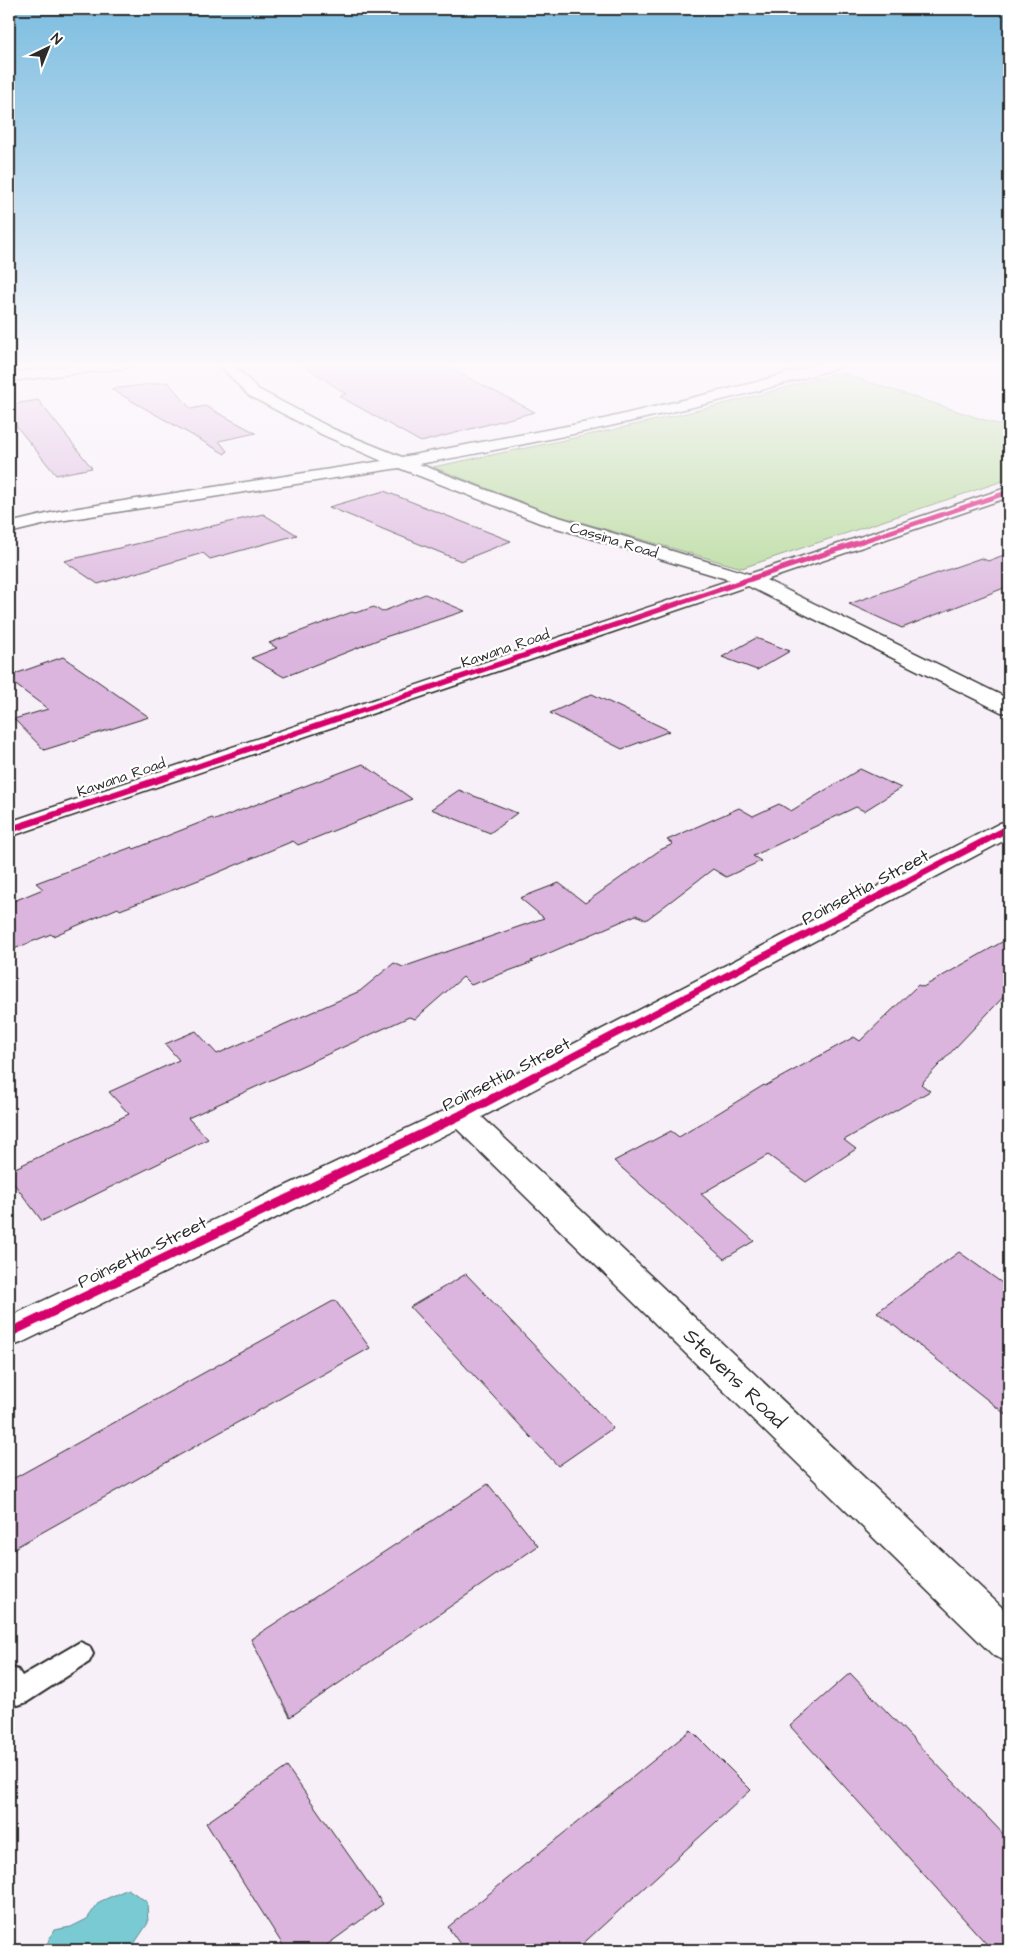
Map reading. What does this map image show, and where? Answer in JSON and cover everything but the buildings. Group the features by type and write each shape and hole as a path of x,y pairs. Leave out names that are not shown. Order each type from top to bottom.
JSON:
{"street":[{"name":"Cassina Road","path":"383,455 546,519 750,580 1009,707"},
{"path":"9,528 59,516 442,455"},
{"name":"Kawana Road","path":"9,830 1009,492"},
{"name":"Poinsettia Street","path":"9,1333 461,1115 1009,828"},
{"name":"Stevens Road","path":"461,1115 1009,1642"}],"lane":[{"path":"9,1679 18,1693 80,1654"}],"green space":[{"path":"488,455 1009,455 1009,479 742,568 552,514 433,467"}],"water":[{"path":"128,1889 147,1902 148,1923 132,1947 126,1950 44,1950 54,1930 71,1927 87,1919 99,1902"}],"cycle path":[{"path":"9,830 1009,492"},
{"path":"9,1333 461,1115 1009,828"}]}
